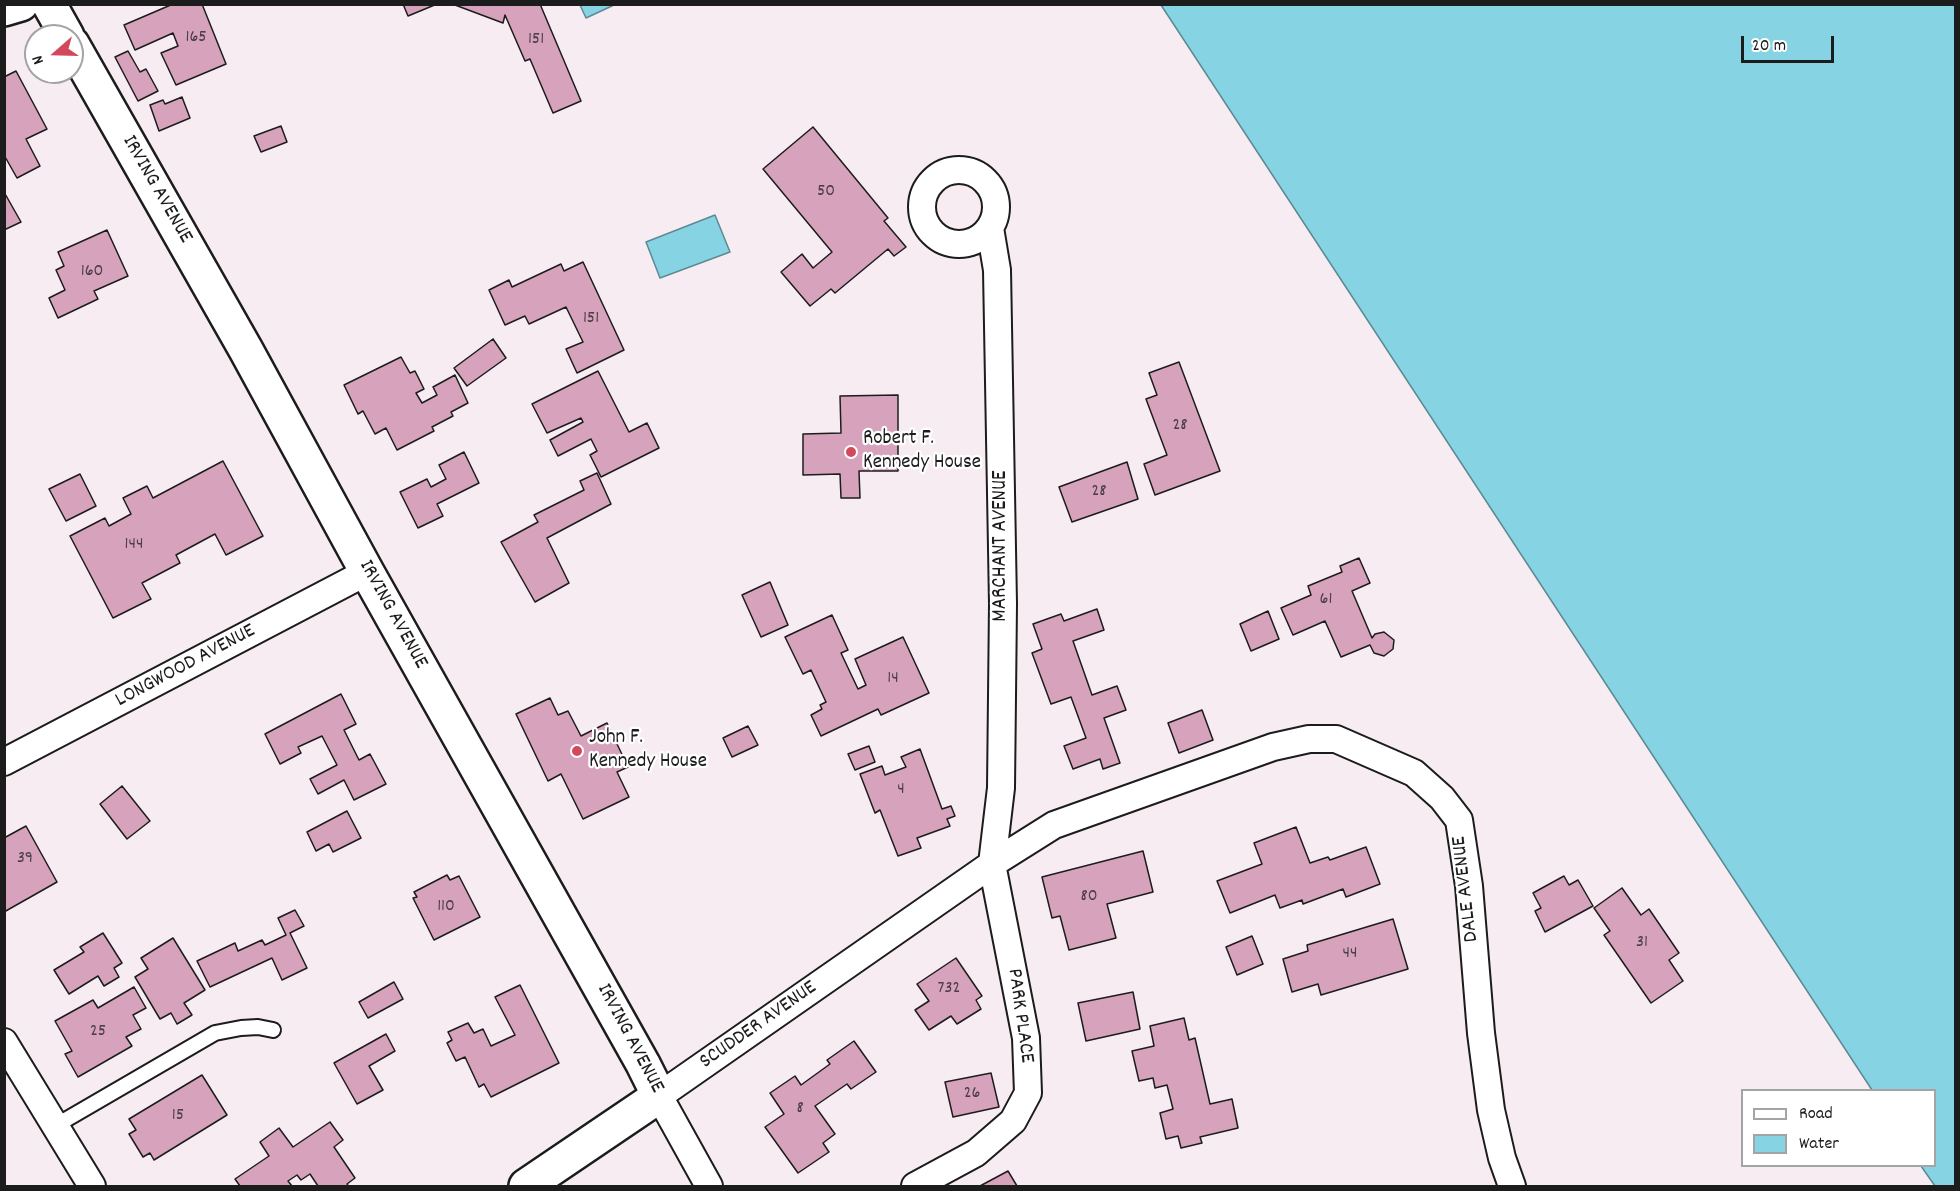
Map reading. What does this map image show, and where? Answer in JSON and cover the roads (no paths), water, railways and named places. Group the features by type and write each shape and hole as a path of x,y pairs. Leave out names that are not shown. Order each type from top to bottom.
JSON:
{"street":[{"path":"4,9 21,4"},
{"path":"49,4 60,24"},
{"name":"IRVING AVENUE","path":"84,65 235,329 367,572 644,1064 659,1096 709,1186"},
{"name":"MARCHANT AVENUE","path":"990,228 997,270 1003,592 1001,788 992,864"},
{"name":"LONGWOOD AVENUE","path":"4,762 367,572"},
{"name":"DALE AVENUE","path":"992,864 1054,825 1273,747 1309,739 1336,739 1414,773 1442,798 1459,820 1469,886 1481,1033 1491,1110 1502,1158 1512,1186"},
{"name":"SCUDDER AVENUE","path":"526,1186 992,864"},
{"name":"PARK PLACE","path":"915,1186 976,1153 1013,1120 1028,1093 1026,1038 992,864"},
{"path":"4,1041 12,1072 55,1126 92,1186"}],"lane":[{"path":"55,1126 215,1034 241,1028 258,1027 273,1030"}],"water":[{"path":"580,5 614,5 586,18"},
{"path":"1161,5 1955,5 1955,1186 1935,1186 1922,1167 1936,1167 1936,1089 1871,1089"},
{"path":"715,215 730,252 660,278 646,242"}],"place":[{"name":"Robert F. Kennedy House","path":"851,452"},
{"name":"John F. Kennedy House","path":"577,751"}]}
